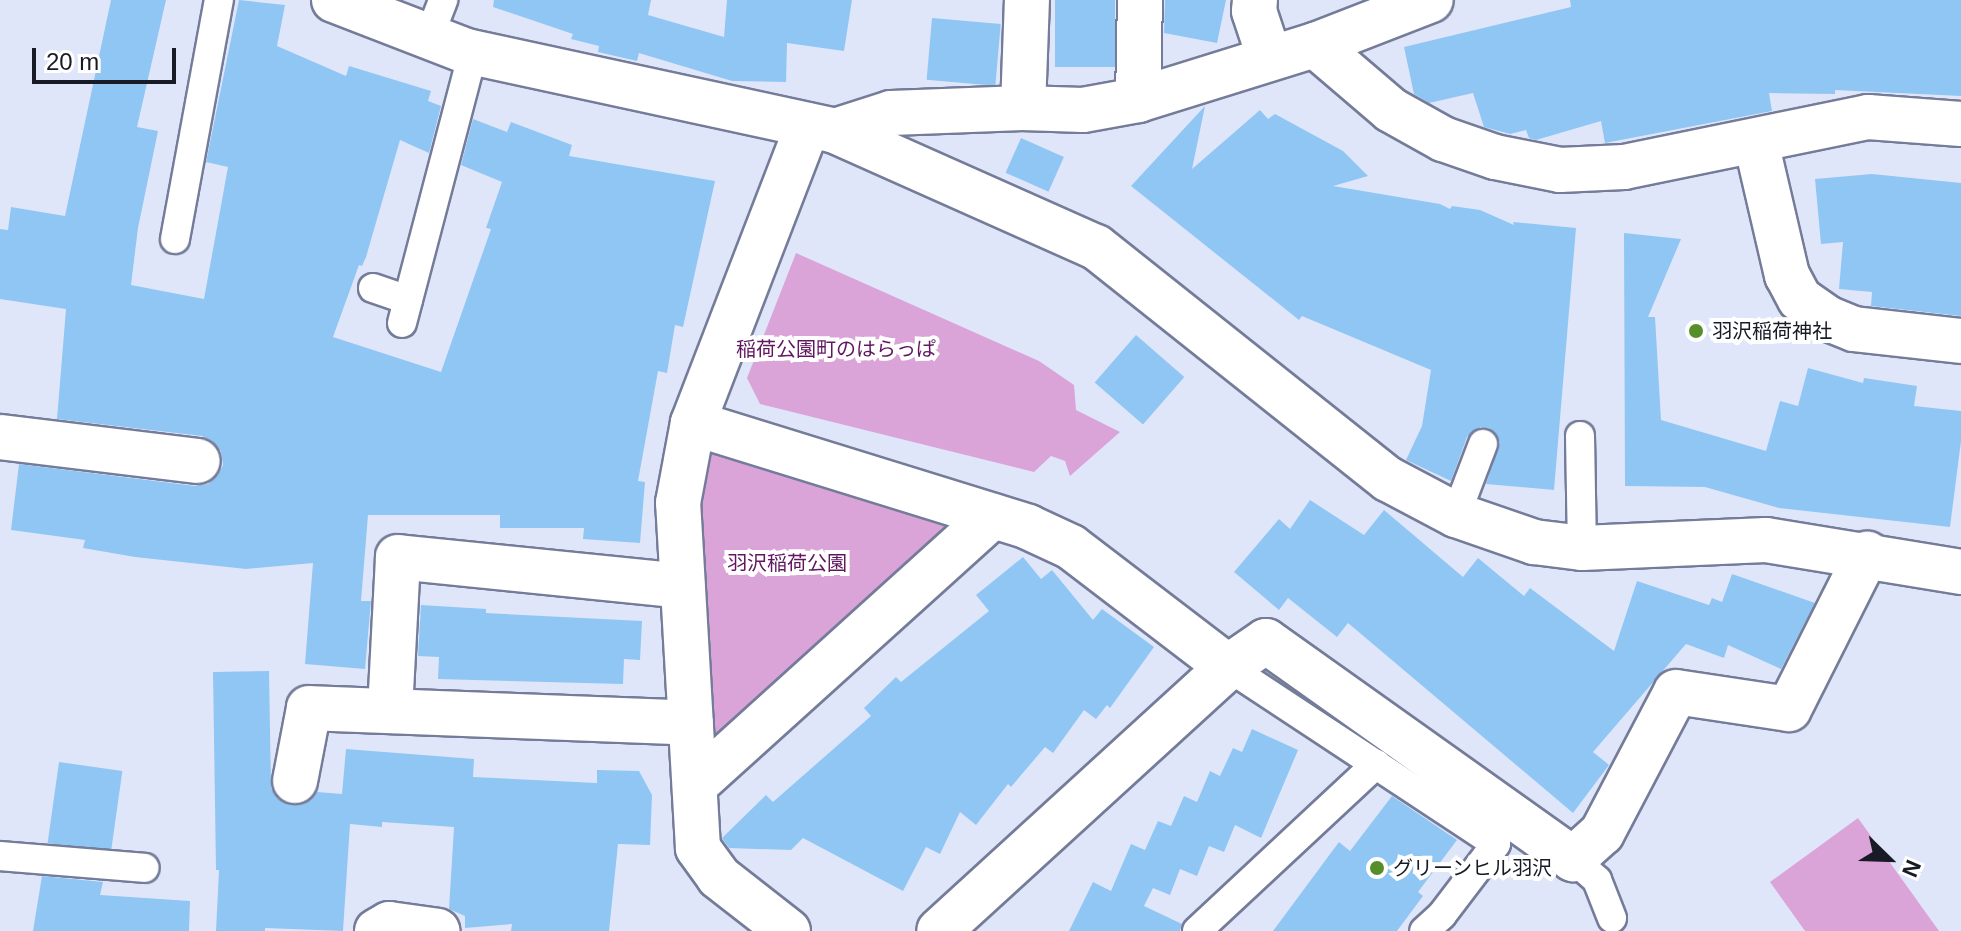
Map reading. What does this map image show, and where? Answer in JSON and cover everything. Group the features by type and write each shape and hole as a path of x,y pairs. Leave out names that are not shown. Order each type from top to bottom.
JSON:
{"street":[{"path":"334,0 436,18 473,53 822,128 1096,247 1388,479 1456,515 1534,542 1582,548 1766,540 1867,554 1961,572"},
{"path":"1023,108 1027,0"},
{"path":"1138,100 1140,0"},
{"path":"1255,0 1254,11 1269,56"},
{"path":"822,128 891,113 1023,108 1083,110 1138,100 1269,56 1315,45 1431,0"},
{"path":"1315,45 1391,110 1443,139 1495,157 1560,170 1624,167 1868,117 1961,124"},
{"path":"788,931 719,877 698,848 678,503 693,423 822,128"},
{"path":"1756,142 1787,275 1800,299 1829,319 1854,329 1961,341"},
{"path":"693,423 1028,527 1071,547 1228,667"},
{"path":"0,437 198,461"},
{"path":"695,785 993,516"},
{"path":"939,931 1228,667 1266,641 1573,859 1602,833 1676,692 1789,709 1867,554"},
{"path":"390,711 398,557 683,586"},
{"path":"295,781 309,708 691,723"},
{"path":"377,931 389,924 438,931"}],"lane":[{"path":"175,239 219,0"},
{"path":"373,288 405,311 473,53"},
{"path":"1580,436 1582,548"},
{"path":"1456,515 1483,444"},
{"path":"1228,667 1496,844 1442,915 1424,931"},
{"path":"1197,931 1376,764"},
{"path":"0,856 145,868"},
{"path":"1573,859 1597,880 1612,918"}],"green space":[{"name":"稲荷公園町のはらっぱ","path":"796,253 1039,361 1074,385 1076,410 1120,432 1070,476 1065,461 1051,456 1034,472 760,404 747,378"},
{"name":"羽沢稲荷公園","path":"702,441 968,526 710,750 696,506"},
{"path":"1858,818 1939,931 1805,931 1770,882"}],"building":[{"path":"111,0 166,0 137,127 158,131 138,228 131,285 204,299 228,167 206,162 239,0 285,5 277,46 346,76 349,66 431,91 428,101 441,106 429,153 400,140 366,257 362,266 359,265 333,337 441,372 491,229 486,228 502,182 461,165 473,119 507,132 511,122 572,145 569,156 715,181 683,327 675,325 667,373 658,371 638,481 645,482 640,543 583,539 584,528 500,528 500,515 368,515 361,601 371,601 365,669 305,664 313,563 246,569 135,557 83,548 85,540 11,530 19,464 195,486 208,484 223,465 221,451 202,436 57,419 66,309 0,299 0,229 8,230 11,207 65,216"},
{"path":"494,0 651,0 648,15 724,37 727,0 852,0 844,51 787,43 786,82 732,81 639,53 637,61 598,52 599,46 571,39 573,34 493,7"},
{"path":"1055,0 1115,0 1115,67 1055,67"},
{"path":"1165,0 1226,0 1217,43 1164,33"},
{"path":"1570,0 1961,0 1961,96 1835,90 1835,94 1769,93 1772,111 1605,143 1601,121 1536,140 1529,138 1526,130 1510,134 1484,127 1473,93 1429,103 1414,94 1404,47 1571,7"},
{"path":"932,18 1001,24 995,86 927,80"},
{"path":"1205,106 1192,169 1260,110 1268,119 1275,114 1343,151 1368,176 1333,186 1440,204 1450,209 1452,206 1480,210 1514,225 1513,222 1576,228 1554,490 1486,484 1500,442 1488,428 1480,427 1467,437 1451,481 1406,460 1422,426 1431,370 1302,316 1299,320 1131,186"},
{"path":"1021,138 1064,157 1048,192 1006,173"},
{"path":"1872,174 1961,183 1961,316 1871,306 1872,292 1839,289 1843,242 1821,244 1815,179"},
{"path":"1624,233 1681,239 1648,317 1655,317 1661,420 1766,451 1780,401 1798,406 1808,368 1863,383 1864,378 1917,386 1914,406 1961,411 1961,441 1950,527 1779,508 1705,487 1625,486"},
{"path":"1136,335 1184,377 1143,425 1095,383"},
{"path":"1310,500 1364,535 1384,510 1463,577 1478,558 1524,596 1530,588 1614,651 1637,581 1709,605 1712,598 1722,602 1732,574 1815,603 1781,669 1728,645 1724,658 1686,644 1593,752 1609,765 1573,813 1348,623 1337,637 1288,598 1279,610 1234,572 1279,519 1290,529"},
{"path":"1023,557 1041,579 1052,570 1093,620 1102,609 1154,647 1110,708 1107,705 1096,719 1084,710 1053,753 1045,747 1011,787 1008,784 976,825 960,812 940,854 926,847 903,891 803,838 791,850 729,848 722,838 766,795 773,802 871,716 864,708 896,677 901,682 989,611 976,595"},
{"path":"421,605 486,609 486,613 642,621 640,660 624,659 623,684 438,679 439,657 418,656"},
{"path":"269,671 271,788 278,799 290,805 304,804 317,792 342,794 346,749 474,759 473,777 597,783 597,770 639,771 652,795 650,845 618,844 609,931 511,931 512,924 465,928 465,916 449,909 454,827 382,822 382,827 350,824 343,931 265,928 265,931 216,931 219,870 216,870 213,672"},
{"path":"1252,729 1298,750 1261,838 1235,825 1224,852 1209,846 1197,876 1180,869 1170,895 1153,888 1144,906 1182,924 1180,931 1069,931 1093,882 1111,891 1131,844 1145,850 1158,821 1171,826 1184,796 1197,802 1210,771 1220,776 1233,748 1242,752"},
{"path":"59,762 122,771 111,852 48,843"},
{"name":"グリーンヒル羽沢","path":"1392,796 1457,840 1418,892 1423,896 1397,931 1273,931 1339,842 1350,851"},
{"path":"42,876 103,882 100,895 190,901 189,931 33,931"}],"place":[{"name":"羽沢稲荷神社","path":"1696,331"},
{"name":"グリーンヒル羽沢","path":"1377,868"}]}
